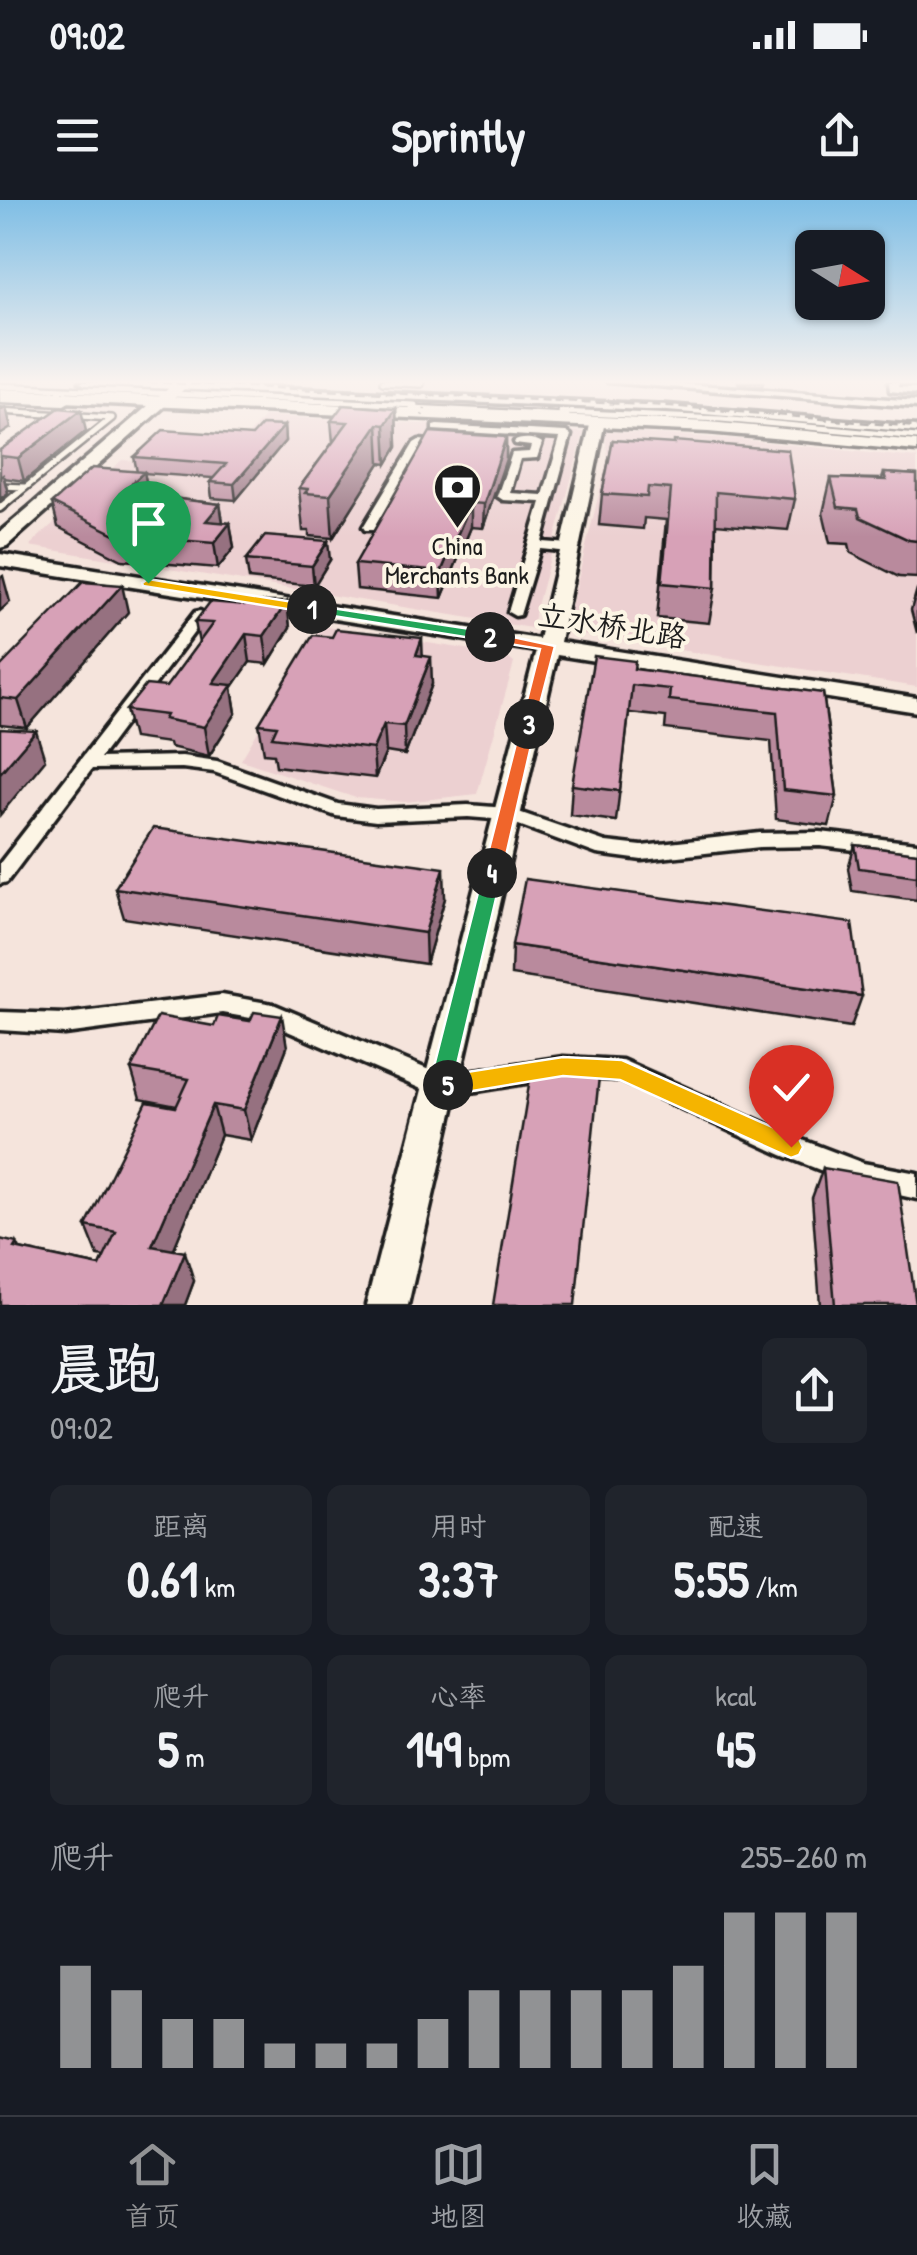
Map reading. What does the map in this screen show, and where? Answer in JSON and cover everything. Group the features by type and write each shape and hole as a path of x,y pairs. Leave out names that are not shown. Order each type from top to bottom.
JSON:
{"main road":[{"path":"816,434 917,440"}],"street":[{"path":"0,532 118,434"},
{"path":"0,542 122,434"},
{"path":"369,528 419,442 446,445 450,434"},
{"path":"460,434 539,438 566,435 515,612"},
{"path":"387,1305 548,646 595,434"},
{"path":"539,438 533,456 516,455 503,496 547,499"},
{"path":"534,545 570,548"},
{"name":"立水桥北路","path":"0,560 917,705"},
{"path":"0,877 200,615"},
{"path":"87,764 182,762 217,767 336,810 376,815 468,810 507,814 604,849 642,853 760,840 820,840 917,850"},
{"path":"0,1021 64,1024 222,1004 265,1010 440,1086 563,1067 622,1070 791,1147 864,1175 917,1186"}],"lane":[{"path":"0,508 93,434"},
{"path":"837,434 917,440"},
{"path":"0,486 25,488"}],"shaded area":[{"path":"249,434 584,434 531,628 29,546 122,460 219,468"},
{"path":"604,434 737,439 917,458 917,687 565,632 608,457"},
{"path":"320,626 504,655 514,663 477,794 405,802 356,798 241,760"}],"building":[{"path":"23,434 50,434 18,458 0,456 0,450"},
{"path":"159,434 277,434 234,484 210,482 226,464 134,457"},
{"path":"339,434 372,434 330,495 305,493 308,489 299,488"},
{"path":"429,434 506,437 484,504 471,503 441,572 355,564"},
{"path":"613,440 788,450 795,499 716,492 715,588 662,583 671,489 648,487 647,497 602,494"},
{"path":"92,468 144,472 122,492 220,504 206,521 230,523 214,543 117,535 52,503"},
{"path":"884,473 917,475 917,541 860,517 858,509 838,507 831,478 886,480"},
{"path":"265,536 328,541 312,566 246,560"},
{"path":"83,582 122,585 18,700 0,698 0,667"},
{"path":"210,602 287,602 264,636 246,634 213,683 232,685 204,727 164,719 166,715 126,710 146,685 166,687 213,623 195,622"},
{"path":"336,629 422,638 416,655 431,657 404,726 384,724 373,749 272,737 277,726 259,724 313,635 332,637"},
{"path":"594,656 635,661 634,669 823,693 837,796 783,790 777,712 669,700 670,689 632,685 620,791 572,785"},
{"path":"0,729 36,731 0,773"},
{"path":"153,828 444,868 425,933 115,888"},
{"path":"855,845 917,853 917,876 859,868"},
{"path":"525,879 852,923 862,996 512,945"},
{"path":"254,1012 282,1016 244,1110 213,1105 152,1246 185,1252 163,1305 0,1305 0,1239 17,1243 14,1248 100,1266 116,1232 86,1226 147,1102 176,1107 189,1079 131,1069 158,1016 214,1026 218,1016 250,1021"},
{"path":"532,1066 599,1077 575,1305 493,1305"},
{"path":"823,1168 898,1181 916,1305 835,1305"}],"place":[{"name":"China Merchants Bank","path":"457,530"}],"route":[{"path":"148,583 548,646 440,1086 563,1067 622,1070 791,1147"}]}
